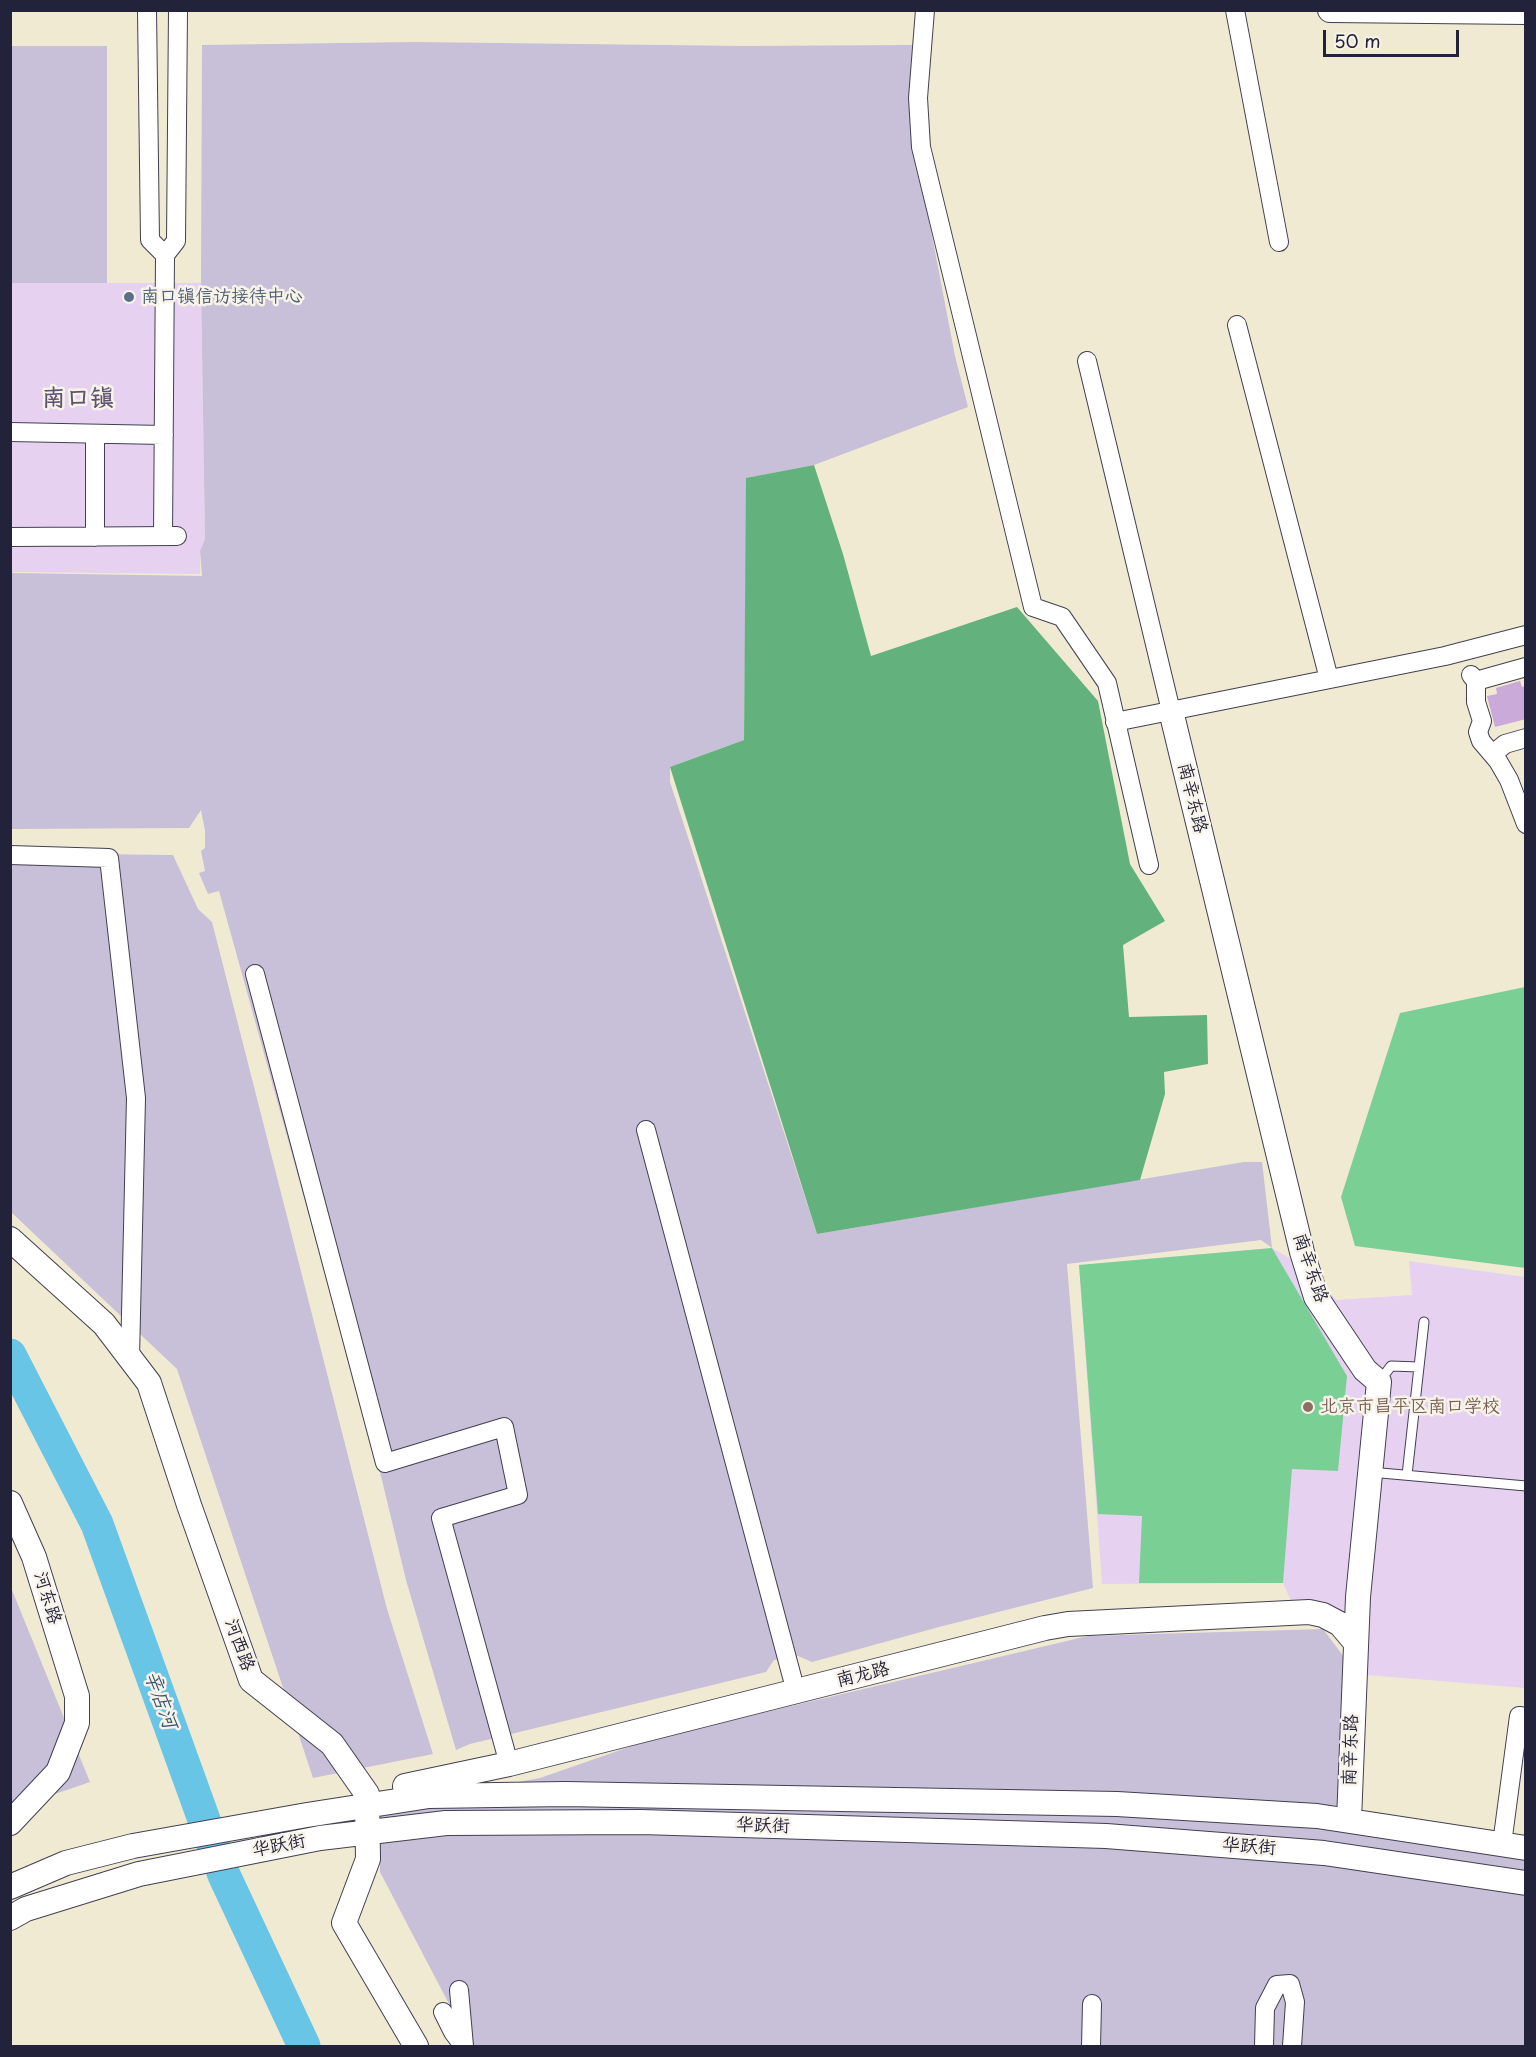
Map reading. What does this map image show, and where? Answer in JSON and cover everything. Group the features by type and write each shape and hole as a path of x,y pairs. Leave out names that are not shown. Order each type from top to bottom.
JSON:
{"street":[{"path":"147,10 150,240 165,255"},
{"path":"10,537 170,536 164,435 165,255 176,241 178,10"},
{"path":"925,10 918,99 921,147 1033,608 1062,617 1107,683 1149,864"},
{"path":"1235,10 1279,242"},
{"path":"1330,10 1526,12"},
{"path":"1237,325 1329,679"},
{"path":"1087,361 1171,711"},
{"path":"10,432 164,435"},
{"path":"95,434 95,537"},
{"path":"1115,722 1445,656 1526,635"},
{"path":"1526,667 1474,678 1476,702 1482,721 1478,732 1481,741 1493,754 1509,780 1526,824"},
{"name":"南辛东路","path":"1171,711 1302,1252 1316,1297 1365,1370 1379,1382 1358,1597 1349,1821"},
{"path":"1493,754 1505,744 1526,738"},
{"path":"10,855 109,858 135,1098 130,1357"},
{"path":"255,974 385,1463 504,1427 518,1495 441,1518 509,1764"},
{"path":"646,1130 796,1692"},
{"name":"河西路","path":"10,1239 104,1324 149,1383 251,1680 332,1744 367,1800"},
{"name":"河东路","path":"10,1503 34,1557 77,1696 77,1723 58,1772 10,1823"},
{"name":"南龙路","path":"367,1800 1045,1628 1086,1622 1309,1612 1323,1615 1340,1624 1356,1643"},
{"path":"1514,1846 1519,1716 1526,1717"},
{"name":"华跃街","path":"10,1887 66,1863 133,1846 307,1815 367,1800 429,1796 577,1794 1117,1804 1317,1816 1514,1846"},
{"path":"367,1800 368,1859 344,1923 416,2046"},
{"name":"华跃街","path":"10,1918 26,1909 139,1874 320,1838 446,1823 641,1822 1106,1836 1324,1853 1526,1883"},
{"path":"1264,2046 1266,2008 1276,1985 1290,1984 1295,2002 1292,2046"},
{"path":"459,1990 463,2046"},
{"path":"1091,2046 1092,2004"},
{"path":"443,2012 463,2046"}],"lane":[{"path":"1407,1475 1424,1322"},
{"path":"1379,1382 1390,1366 1419,1367"},
{"path":"1370,1472 1526,1486"}],"shaded area":[{"path":"415,42 744,46 912,45 912,142 955,356 968,407 814,465 747,478 744,740 670,767 670,782 817,1234 1244,1162 1262,1162 1272,1248 1261,1240 1067,1264 1093,1588 812,1662 798,1656 774,1660 766,1672 470,1744 456,1750 406,1580 381,1476 219,891 208,894 199,873 205,871 201,851 205,848 205,831 201,810 189,828 11,829 11,573 202,576 200,551 205,539 201,283 202,45"},
{"path":"10,46 107,46 107,283 11,283"},
{"path":"11,283 201,283 205,539 200,551 200,574 11,572"},
{"path":"10,853 173,855 198,909 212,922 387,1609 433,1754 313,1778 177,1369 11,1212"},
{"name":"北京市昌平区南口学校","path":"1272,1248 1291,1259 1337,1300 1412,1295 1409,1261 1525,1277 1525,1688 1367,1675 1350,1614 1291,1601 1283,1583 1102,1584 1079,1265"},
{"path":"10,1585 90,1782 11,1809 10,1809"},
{"path":"1323,1629 1344,1657 1341,1812 1525,1836 1525,2046 471,2046 380,1872 379,1808 540,1778 652,1739 1088,1636"}],"green space":[{"path":"814,465 843,554 871,656 1017,607 1098,701 1130,864 1165,921 1123,945 1129,1017 1207,1015 1208,1064 1164,1072 1165,1094 1140,1180 817,1234 670,767 744,740 746,478"},
{"path":"1525,987 1525,1268 1355,1246 1341,1197 1400,1013"},
{"path":"1272,1248 1347,1376 1338,1471 1292,1469 1283,1583 1139,1583 1142,1516 1098,1514 1079,1265"}],"building":[{"path":"1520,681 1522,687 1526,686 1526,719 1495,727 1487,696 1497,694 1496,688"}],"waterway":[{"name":"辛店河","path":"10,1355 97,1524 224,1875 304,2046"}],"place":[{"name":"南口镇信访接待中心","path":"129,297"},
{"name":"北京市昌平区南口学校","path":"1308,1407"}],"district":[{"name":"南口镇","path":"78,399"}]}
